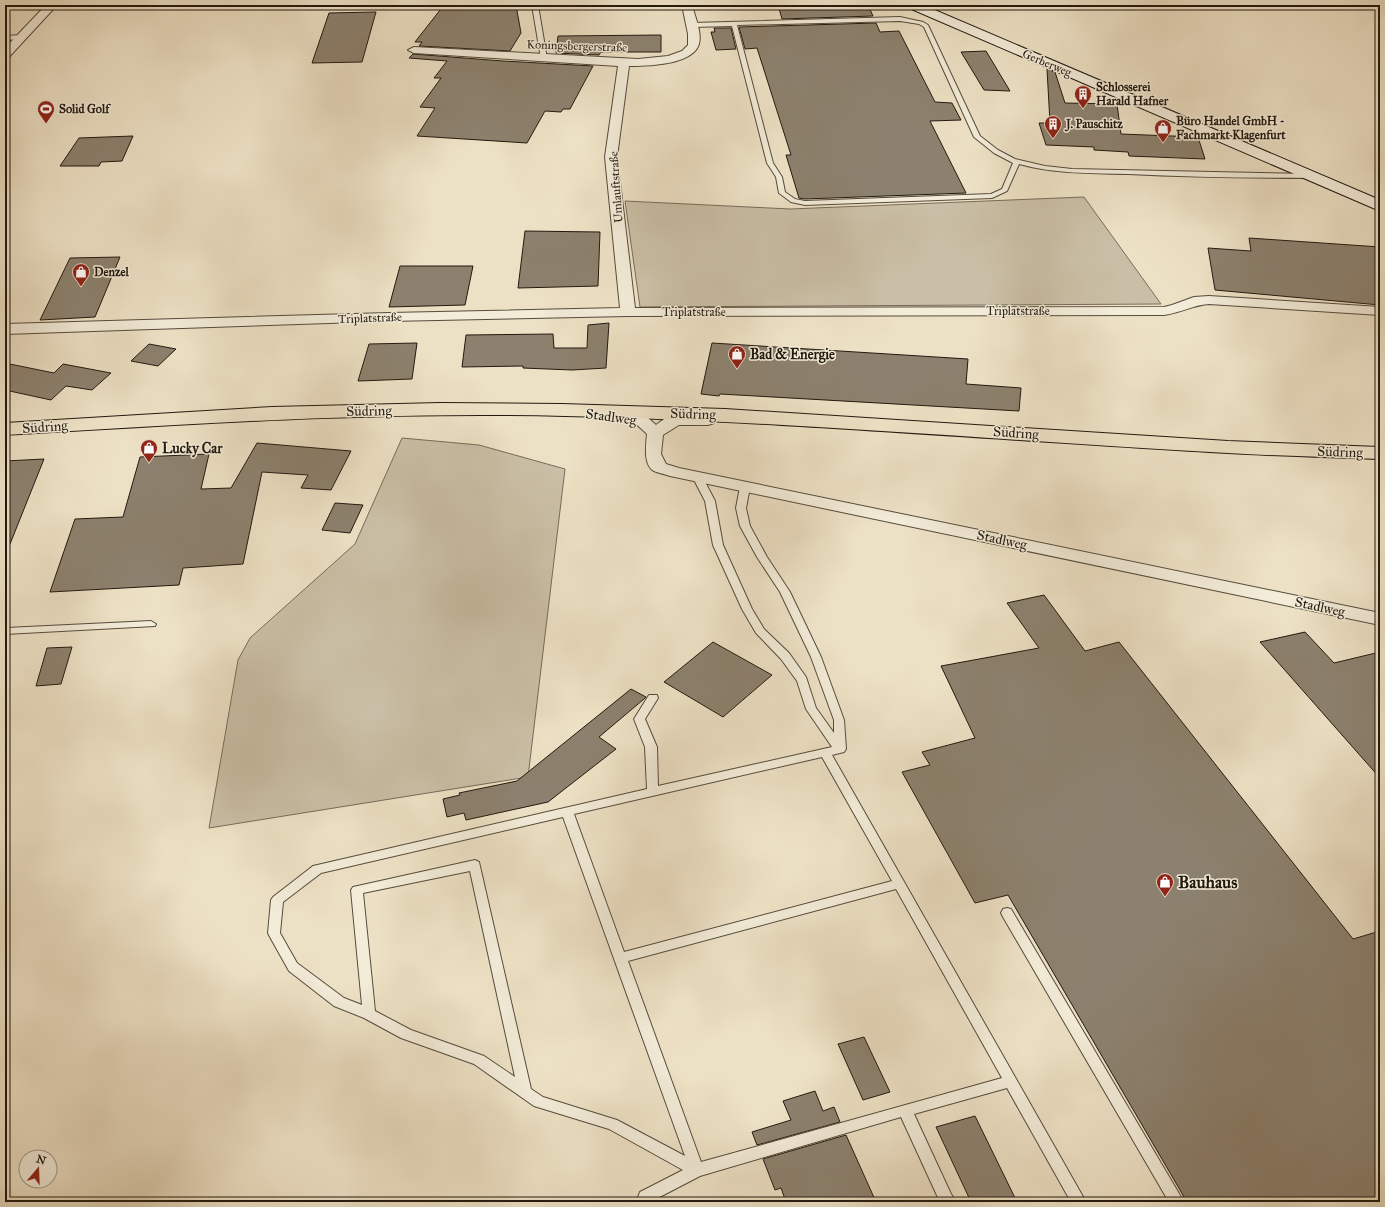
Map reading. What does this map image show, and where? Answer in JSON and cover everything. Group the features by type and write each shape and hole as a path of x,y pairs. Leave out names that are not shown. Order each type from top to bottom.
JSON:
{"main road":[{"name":"Südring","path":"5,429 272,413 440,409 562,410 725,415 1228,447 1380,453"}],"street":[{"path":"5,55 52,5"},
{"name":"Koningsbergerstraße","path":"414,50 544,59 624,62 666,60 682,55 692,48 694,42 692,24 687,5"},
{"name":"Gerberweg","path":"913,5 1380,206"},
{"name":"Umlauftstraße","path":"624,62 611,156 628,312"},
{"name":"Triplatstraße","path":"5,329 381,317 628,312 1164,311 1176,310 1194,301 1208,300 1380,312"},
{"name":"Stadlweg","path":"562,410 603,416 640,419 656,433"},
{"name":"Stadlweg","path":"725,415 707,420 675,420 656,433 653,454 659,467 1380,619"}],"lane":[{"path":"535,5 544,59"},
{"path":"692,24 900,19 921,23 926,26 977,137 992,151 1017,162 1045,168 1070,170 1192,175 1311,176"},
{"path":"734,23 770,164 779,177 782,193 793,201 805,203 992,196 1005,190 1017,162"},
{"path":"5,38 22,37"},
{"path":"696,476 710,501 718,545 747,609 760,631 785,656 802,680 811,709 840,749"},
{"path":"745,486 741,508 745,526 762,557 785,592 816,656 839,720 840,749"},
{"path":"5,632 151,624"},
{"path":"653,698 639,719 651,747 653,792"},
{"path":"697,1170 612,1124 539,1102 479,1060 406,1034 369,1014 339,1002 293,966 274,933 276,900 316,868 840,749"},
{"path":"825,752 1079,1202"},
{"path":"567,812 697,1170"},
{"path":"369,1014 357,890 475,865 525,1093"},
{"path":"621,958 899,884"},
{"path":"1007,913 1177,1202"},
{"path":"643,1202 645,1197 697,1170 1011,1081"},
{"path":"905,1110 946,1199 949,1202"}],"shaded area":[{"path":"1084,197 1161,304 640,307 625,201 790,209"},
{"path":"402,438 479,445 565,469 528,777 209,828 238,660 250,638 355,544"}],"building":[{"path":"444,5 516,5 521,33 510,51 419,46 422,42 415,42"},
{"path":"778,5 868,5 873,16 782,19"},
{"path":"376,12 362,62 312,63 329,13"},
{"path":"876,23 880,32 899,31 935,102 952,103 961,120 930,121 966,193 799,198 786,155 791,155 757,48 745,49 739,27"},
{"path":"714,28 731,28 736,49 716,50 711,32 715,32"},
{"path":"661,35 661,52 601,52 599,55 556,53 558,36"},
{"path":"986,51 1010,91 984,90 961,52"},
{"path":"413,54 593,66 570,109 563,109 561,112 545,111 527,143 417,136 435,108 420,107 441,78 434,78 447,61 409,58"},
{"path":"1047,69 1055,72 1065,103 1117,104 1121,134 1198,137 1205,159 1129,156 1128,152 1094,150 1094,147 1046,145 1039,123 1050,123"},
{"path":"133,136 122,161 101,162 99,166 60,166 79,138"},
{"path":"525,231 600,232 598,286 518,288"},
{"path":"1249,238 1380,247 1380,305 1215,290 1208,248 1251,251"},
{"name":"Denzel","path":"120,257 95,317 40,320 70,258"},
{"path":"400,266 473,266 465,305 389,307"},
{"path":"609,323 606,368 572,370 523,368 523,366 462,367 466,335 553,334 554,348 587,348 588,325"},
{"path":"417,343 412,379 358,381 369,344"},
{"path":"712,343 968,359 966,384 1021,388 1019,411 701,394"},
{"path":"149,344 176,349 158,366 131,361"},
{"path":"5,363 54,373 63,364 111,373 92,390 66,386 51,400 5,390"},
{"path":"257,443 351,451 331,490 301,488 308,475 262,472 243,564 183,568 179,585 50,592 75,519 123,517 140,457 209,454 201,489 231,488"},
{"path":"44,459 6,554 5,554 5,461"},
{"path":"335,503 363,505 350,533 322,530"},
{"name":"Bauhaus","path":"1044,595 1085,651 1119,642 1353,939 1380,931 1380,1202 1187,1202 1008,895 975,903 902,772 930,765 922,752 975,738 941,666 1039,648 1007,603"},
{"path":"1305,632 1334,663 1380,652 1380,778 1260,642"},
{"path":"713,642 772,675 723,717 664,682"},
{"path":"72,647 61,684 36,686 47,648"},
{"path":"631,689 646,697 599,737 616,749 548,802 466,820 464,813 447,817 443,799 460,795 459,793 517,781"},
{"path":"864,1037 890,1092 863,1100 838,1044"},
{"path":"815,1091 823,1111 834,1107 840,1122 757,1145 752,1132 791,1120 783,1101"},
{"path":"975,1116 1017,1202 971,1202 936,1127"},
{"path":"846,1135 876,1202 786,1202 781,1188 775,1190 763,1159"}],"place":[{"name":"Schlosserei Harald Hafner","path":"1083,109"},
{"name":"Solid Golf","path":"46,124"},
{"name":"J. Pauschitz","path":"1053,139"},
{"name":"Büro Handel GmbH - Fachmarkt Klagenfurt","path":"1163,143"},
{"name":"Denzel","path":"81,287"},
{"name":"Bad & Energie","path":"737,369"},
{"name":"Lucky Car","path":"149,463"},
{"name":"Bauhaus","path":"1165,897"}]}
